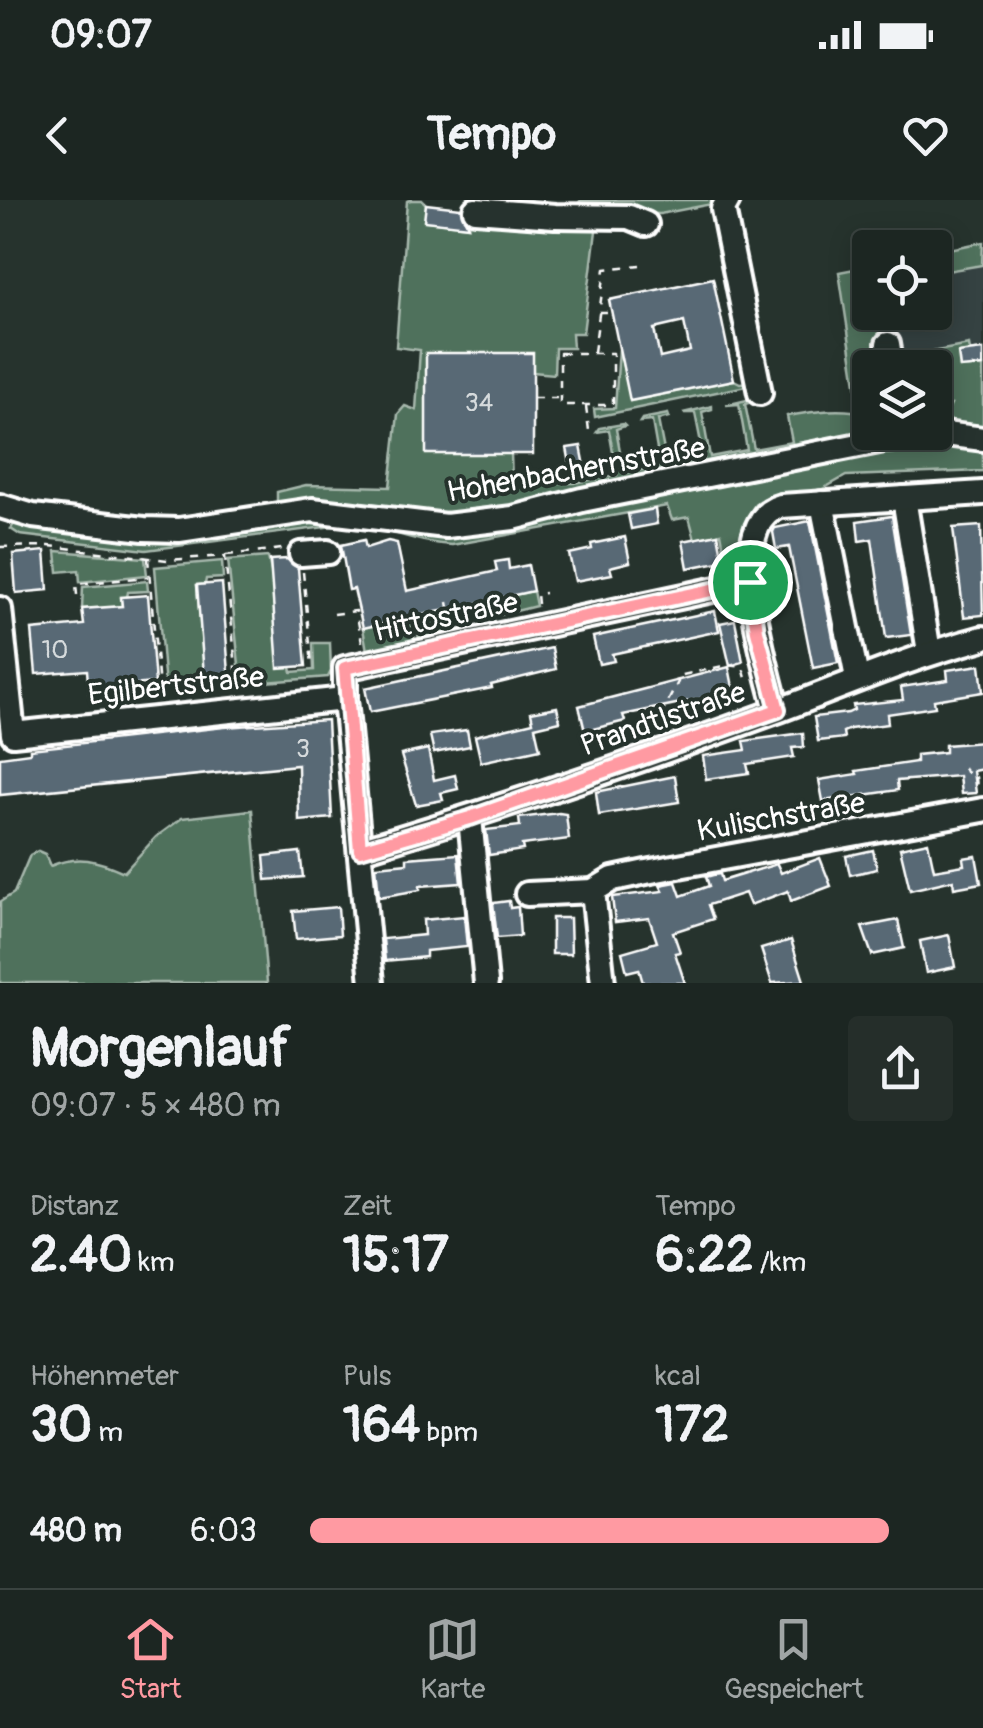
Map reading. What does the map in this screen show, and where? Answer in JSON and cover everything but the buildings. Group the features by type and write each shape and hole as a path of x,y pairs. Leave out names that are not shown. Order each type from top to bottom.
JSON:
{"street":[{"path":"728,200 723,209 760,393"},
{"path":"475,210 629,217 646,224"},
{"name":"Hohenbachernstraße","path":"952,435 983,439"},
{"name":"Hohenbachernstraße","path":"0,506 50,518 178,530 312,510 446,526 513,518 582,500 852,445"},
{"path":"778,710 757,631 750,582 757,524 762,514 781,506 983,494"},
{"path":"904,498 930,652"},
{"path":"822,503 857,678"},
{"path":"301,554 328,552"},
{"name":"Hittostraße","path":"345,700 345,668 750,582"},
{"name":"Egilbertstraße","path":"0,609 6,734 345,700"},
{"name":"Prandtlstraße","path":"360,850 470,818 930,652 983,638"},
{"path":"345,700 372,983"},
{"name":"Kulischstraße","path":"527,894 593,891 614,879 980,800"},
{"path":"470,818 486,983"},
{"path":"593,891 603,983"}],"path":[{"path":"593,353 605,269 640,265"},
{"path":"599,312 612,312"},
{"path":"560,352 613,353 612,405 560,404 560,398 560,352"},
{"path":"533,398 560,398"},
{"path":"586,405 589,431"},
{"path":"0,547 49,546 167,560 283,549 301,554 306,638 312,666"},
{"path":"148,556 162,711"},
{"path":"225,556 226,605 238,691"},
{"path":"77,595 76,584 149,576"},
{"path":"448,602 457,645"},
{"path":"334,614 356,611 364,656"},
{"path":"227,650 234,650"},
{"path":"661,715 678,676 727,665 743,667 747,682"},
{"path":"964,767 976,777 980,800"}],"shaded area":[{"path":"983,242 983,423 952,416 952,350 864,350 858,330 952,330 952,248"},
{"path":"852,269 852,312 839,272"}],"green space":[{"path":"422,200 426,204 425,221 468,226 472,217 597,223 583,333 572,333 573,348 555,348 554,374 533,372 532,353 511,454 512,482 574,483 617,475 609,430 597,432 623,424 616,429 624,473 660,467 652,421 640,422 668,414 669,417 658,420 667,466 704,458 695,413 683,413 712,406 702,412 710,457 747,450 739,404 726,405 755,398 745,404 754,449 792,442 787,416 808,413 852,411 852,436 513,509 456,516 284,506 277,502 277,492 306,485 390,487 398,414 405,406 416,410 420,350 396,347 407,201"},
{"path":"581,200 717,203 660,214 571,211"},
{"path":"983,242 982,265 952,270 952,248"},
{"path":"852,269 852,330 881,330 883,350 852,350 852,358 839,272"},
{"path":"969,345 970,351 959,353 960,368 983,366 983,432 956,427 952,422 952,350 942,350"},
{"path":"619,349 631,401 734,380 751,385 595,417 594,409 615,408"},
{"path":"952,444 983,448 983,471 846,476 819,491 772,495 756,503 748,516 742,556 726,559 721,533 695,539 689,517 672,520 667,506 452,545 349,524 146,550 20,535 11,529 15,522 55,526 309,517 409,531 876,450 952,450"},
{"path":"56,551 145,558 147,575 80,582 79,570 58,572"},
{"path":"268,557 292,672 314,670 313,643 330,643 328,677 241,684 228,560"},
{"path":"222,561 223,578 206,579 205,584 197,585 205,683 165,687 155,567"},
{"path":"147,581 148,591 128,592 127,597 121,598 129,697 110,699 103,608 82,609 83,587"},
{"path":"533,591 536,606 480,620 477,611 455,614 454,608"},
{"path":"444,610 448,633 419,639 415,616"},
{"path":"410,617 415,641 367,651 363,628"},
{"path":"252,810 267,983 0,983 0,902 14,893 30,855 38,851 45,854 50,866 88,860 124,872 156,837 182,818"}],"route":[{"path":"750,582 757,631 778,710 470,818 360,850 345,668 750,582"}]}
